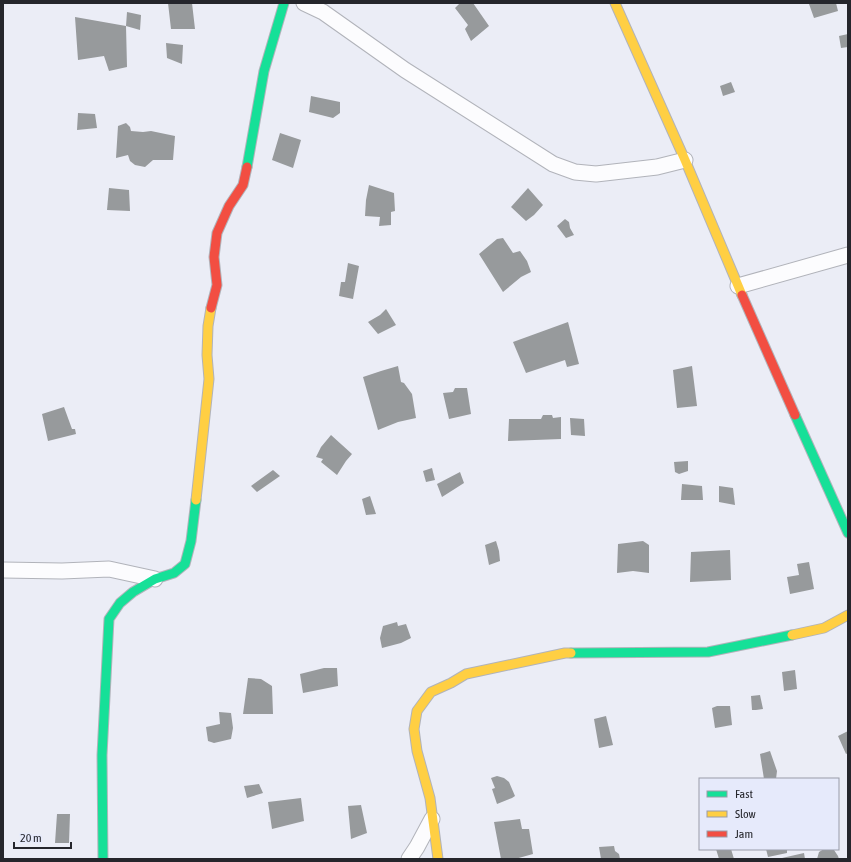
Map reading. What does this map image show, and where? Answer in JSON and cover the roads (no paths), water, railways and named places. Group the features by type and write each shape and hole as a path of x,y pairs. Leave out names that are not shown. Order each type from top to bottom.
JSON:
{"street":[{"path":"103,859 102,755 109,619 120,603 133,592 154,579 174,572 185,564 191,541 209,379 207,355 208,326 217,285 214,257 218,232 229,206 243,185 264,71 284,3"},
{"path":"304,3 323,12 405,70 553,164 575,172 596,174 657,167 685,160"},
{"path":"615,3 685,160 738,286 848,533"},
{"path":"738,286 848,255"},
{"path":"3,570 109,570 154,579"},
{"path":"438,859 430,798 417,751 414,729 417,710 431,692 466,674 565,653 708,652 824,628 848,615"},
{"path":"409,859 432,819"}]}
